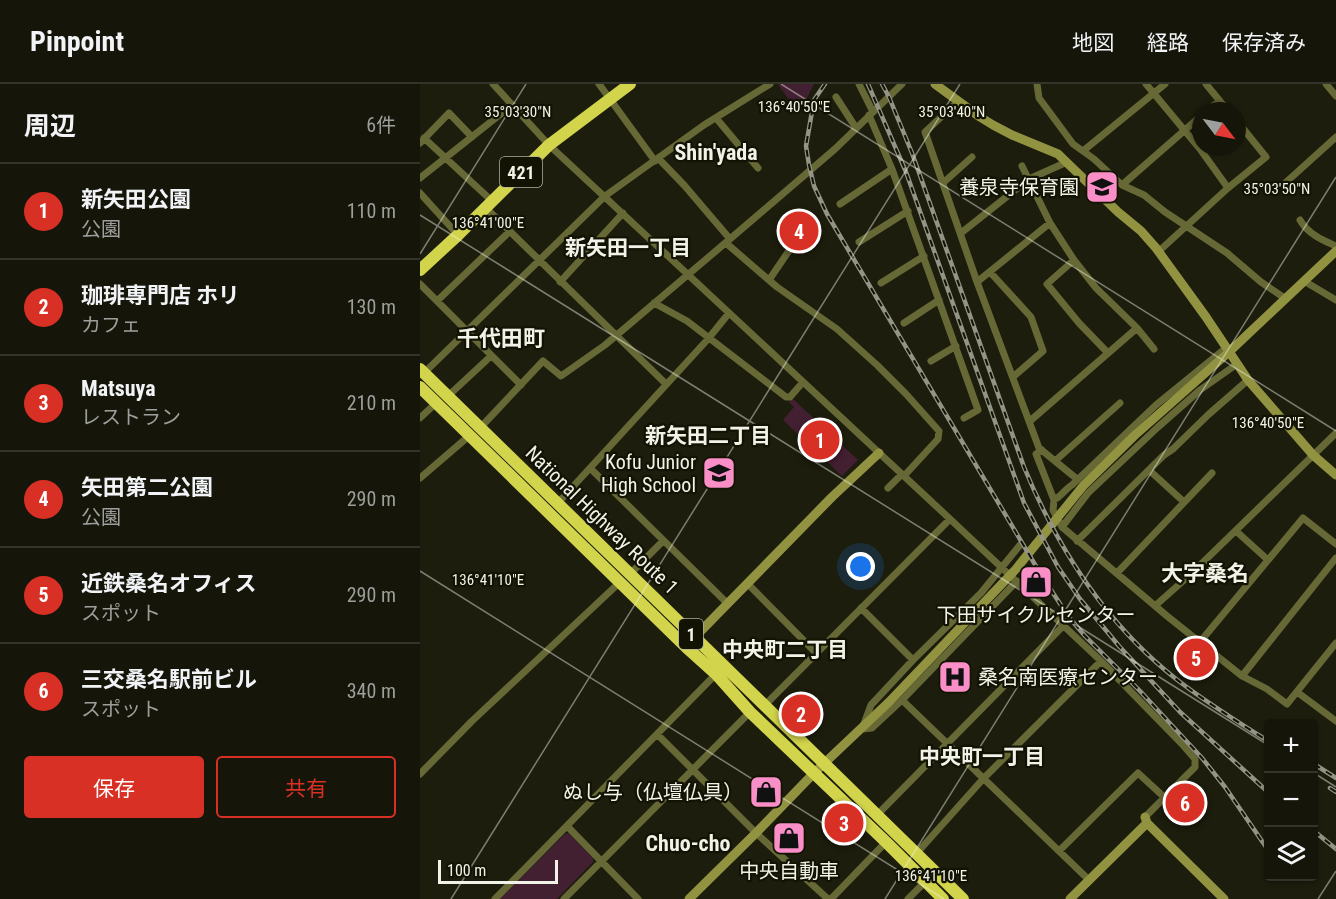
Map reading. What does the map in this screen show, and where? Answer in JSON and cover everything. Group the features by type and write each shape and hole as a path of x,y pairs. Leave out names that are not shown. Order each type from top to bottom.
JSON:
{"highway":[{"name":"421","path":"420,270 549,145 630,84"},
{"name":"National Highway Route 1","path":"422,371 963,899"},
{"name":"National Highway Route 1","path":"420,387 716,674 750,712 943,899"}],"street":[{"path":"493,84 549,145 1101,661 1195,759 1195,767 1164,796 1146,820 1070,899"},
{"path":"599,84 609,100 657,159 684,185 728,241 769,280 837,329 899,387 939,431 938,439 888,488"},
{"path":"422,371 605,196 716,118 770,84"},
{"path":"859,84 908,211 978,410 964,418"},
{"path":"480,428 543,360 561,376 616,336 835,148 902,84"},
{"path":"935,84 993,125 1058,154 1141,231 1206,317 1248,380 1313,455 1336,475"},
{"path":"1037,84 1039,98 1074,144 1122,185 1144,195 1165,212 1227,253 1261,282 1287,299"},
{"path":"1146,84 1200,149 1228,188"},
{"path":"1083,151 1165,84"},
{"path":"1206,84 1220,101"},
{"path":"1326,84 1336,96"},
{"path":"836,97 856,128"},
{"path":"420,178 512,105"},
{"path":"953,106 925,132 977,282 1039,448 1080,483"},
{"path":"472,137 449,113 422,140 446,158 489,205 509,232 666,384"},
{"path":"716,118 758,168"},
{"path":"1122,185 1192,123"},
{"path":"1158,252 1228,188 1266,157 1246,132"},
{"path":"1283,185 1336,137"},
{"path":"943,183 972,157"},
{"path":"961,233 1029,179 1067,162"},
{"path":"1022,166 1050,223 1074,260 1096,288 1137,328 1154,349"},
{"path":"840,204 892,169"},
{"path":"420,193 458,235"},
{"path":"860,242 908,211"},
{"path":"560,282 623,213"},
{"path":"1300,220 1317,238 1336,246"},
{"path":"977,282 1050,223"},
{"path":"437,301 509,232"},
{"path":"769,280 797,239"},
{"path":"1054,500 1080,483 1174,400 1287,299 1336,251"},
{"path":"881,283 924,256"},
{"path":"1074,260 1047,284 1075,319 1108,353"},
{"path":"990,272 1030,317 1043,351 1013,377"},
{"path":"1304,281 1336,300"},
{"path":"420,284 521,385"},
{"path":"904,323 939,300"},
{"path":"654,303 687,321 786,396 790,397 802,382"},
{"path":"557,504 729,313"},
{"path":"1030,421 1137,328"},
{"path":"931,361 956,346"},
{"path":"448,396 491,356"},
{"path":"1062,527 1088,493 1115,467 1200,390 1237,364"},
{"path":"1077,541 1164,455 1248,380"},
{"path":"1056,461 1120,403"},
{"path":"420,418 435,404"},
{"path":"1156,605 1336,433"},
{"path":"420,478 469,436"},
{"path":"1042,450 1036,454 1054,500 1053,510 1062,527 1242,676 1267,689 1287,704 1336,643"},
{"path":"686,647 838,491 879,453"},
{"path":"590,468 728,604"},
{"path":"1149,470 1184,502"},
{"path":"1117,573 1212,473"},
{"path":"689,899 814,773 889,702 1016,569 1080,483"},
{"path":"1200,642 1303,518 1336,544"},
{"path":"764,706 950,519"},
{"path":"1236,531 1268,560"},
{"path":"630,574 663,541"},
{"path":"862,729 872,705 913,660 981,593 1020,545"},
{"path":"1242,676 1336,558"},
{"path":"862,729 872,728 902,700 1017,581"},
{"path":"420,774 480,713 620,583"},
{"path":"748,584 816,653"},
{"path":"861,608 913,660"},
{"path":"877,815 1063,626"},
{"path":"916,854 983,779 1101,661"},
{"path":"495,899 716,674"},
{"path":"1297,693 1336,721"},
{"path":"902,700 1089,880"},
{"path":"564,899 750,712"},
{"path":"658,735 756,833 830,899 886,842"},
{"path":"1059,851 1138,773 1164,796"},
{"path":"1146,820 1224,899"},
{"path":"567,826 638,899"},
{"path":"908,899 926,882"}],"shaded area":[{"path":"814,84 801,110 797,110 778,85"},
{"path":"792,398 858,460 842,476 783,420 794,407 789,402"},
{"path":"568,833 593,858 593,862 557,899 500,899 565,834"}],"railway":[{"path":"825,84 814,100 806,146 814,186 827,214 1040,573 1068,616 1202,758 1264,844"},
{"path":"868,84 906,172 1024,503 1058,567 1080,599 1119,646 1180,712 1264,788"},
{"path":"882,84 912,153 1024,467 1038,499 1071,560 1112,616 1160,666 1198,695 1264,738"},
{"path":"1318,767 1336,778"},
{"path":"1330,788 1336,792"},
{"path":"1318,834 1336,849"}],"place":[{"name":"養泉寺保育園","path":"1102,187"},
{"name":"矢田第二公園","path":"799,231"},
{"name":"新矢田公園","path":"820,440"},
{"name":"Kofu Junior High School","path":"719,473"},
{"name":"下田サイクルセンター","path":"1036,582"},
{"name":"近鉄桑名オフィス","path":"1196,658"},
{"name":"桑名南医療センター","path":"955,677"},
{"name":"珈琲専門店 ホリ","path":"801,714"},
{"name":"ぬし与（仏壇仏具）","path":"766,792"},
{"name":"三交桑名駅前ビル","path":"1185,803"},
{"name":"Matsuya","path":"844,823"},
{"name":"中央自動車","path":"789,838"}],"district":[{"name":"Shin'yada","path":"716,152"},
{"name":"新矢田一丁目","path":"628,248"},
{"name":"千代田町","path":"501,338"},
{"name":"新矢田二丁目","path":"708,436"},
{"name":"大字桑名","path":"1205,573"},
{"name":"中央町二丁目","path":"785,650"},
{"name":"中央町一丁目","path":"982,757"},
{"name":"Chuo-cho","path":"688,843"}]}
